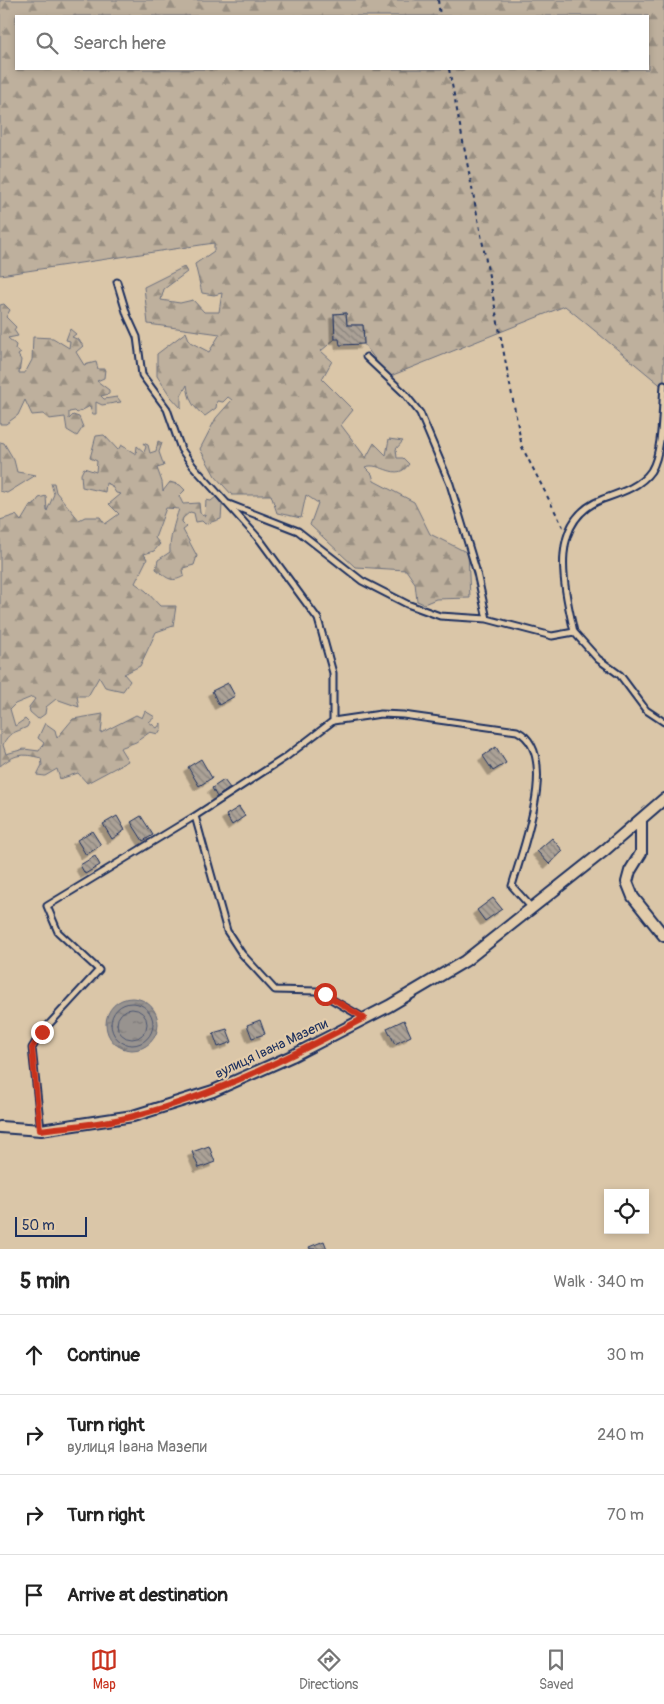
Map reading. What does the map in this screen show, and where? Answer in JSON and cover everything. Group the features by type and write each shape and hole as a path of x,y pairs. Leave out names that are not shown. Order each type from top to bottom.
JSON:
{"street":[{"name":"вулиця Івана Мазепи","path":"0,1127 40,1130 133,1116 213,1091 292,1056 449,972 664,800"},
{"path":"641,819 641,853 627,882 633,896 664,936"}],"lane":[{"path":"117,282 127,315 137,337 142,375 167,409 181,449 193,466 260,540 318,619 333,673 333,721"},
{"path":"366,357 404,393 420,413 450,484 477,573 487,619"},
{"path":"664,385 657,456 651,471 638,484 593,503 578,513 566,532 564,558 567,601 574,632 598,659 620,675 646,710 664,722"},
{"path":"226,503 298,531 362,581 407,604 440,616 487,619 552,636 574,632"},
{"path":"40,1130 32,1048 42,1032 99,970 58,932 47,906 195,816 286,757 333,721 380,714 403,714 509,729 528,738 535,750 539,771 533,812 512,886 531,907"},
{"path":"195,816 227,931 242,954 275,990 317,991 329,996 364,1018"}],"path":[{"path":"438,0 440,15"},
{"path":"449,70 522,447 566,532"}],"green space":[{"path":"0,0 664,0 664,388 565,306 388,377 364,344 363,325 347,325 346,313 334,314 335,339 321,351 332,361 322,379 353,410 341,425 366,458 374,443 386,455 389,439 403,441 396,449 397,458 403,458 409,464 404,469 394,472 377,467 365,467 372,474 374,481 414,502 430,534 468,553 470,598 436,599 424,604 417,601 415,583 406,570 355,567 310,525 318,503 306,495 301,518 277,513 271,495 232,495 215,476 200,449 216,418 232,400 228,397 223,402 217,401 216,408 205,416 192,403 187,385 181,396 181,408 157,376 157,354 186,332 190,342 209,352 220,334 148,324 144,287 184,267 187,272 164,289 161,300 180,303 193,300 204,312 219,312 222,293 214,295 202,293 195,264 214,251 214,243 0,275"},
{"path":"4,304 10,310 6,317 16,327 14,330 18,336 8,338 16,345 15,349 21,353 18,355 21,360 19,373 25,373 32,360 33,337 53,338 69,348 70,341 66,340 70,329 76,334 72,337 79,340 83,346 76,352 84,365 96,362 98,369 105,369 104,378 97,381 109,390 109,394 101,396 104,399 117,397 121,402 102,405 96,402 96,414 92,414 90,406 77,413 75,411 69,412 69,419 73,415 79,417 83,427 77,436 67,430 65,417 49,419 43,414 32,415 25,400 18,415 6,424 0,424 0,305"},
{"path":"104,435 118,450 121,445 136,454 137,446 144,452 146,447 143,443 148,445 150,453 156,451 158,441 162,443 159,452 164,466 157,468 163,491 170,482 180,485 185,490 179,496 183,504 199,503 200,513 205,516 206,500 211,501 216,497 222,505 221,519 205,524 202,521 196,522 194,513 190,512 183,518 182,522 187,527 183,530 197,556 194,565 183,568 184,576 176,579 163,575 156,569 158,560 170,552 171,536 179,509 166,508 155,538 160,544 154,551 144,554 147,559 135,583 146,591 160,606 176,606 173,626 156,632 140,666 124,674 130,681 123,691 105,687 99,677 88,696 77,696 79,707 56,699 46,707 45,714 38,719 30,712 29,707 35,699 32,697 15,704 10,709 15,726 25,719 29,723 27,727 12,733 7,738 3,745 6,754 24,749 39,751 44,743 38,738 45,723 55,730 57,738 73,719 103,714 101,733 136,715 142,718 145,711 155,717 149,722 157,728 161,723 161,729 158,734 150,732 136,742 120,748 128,761 87,783 78,773 60,779 57,769 45,776 37,775 42,765 41,758 34,756 24,755 15,757 0,766 0,520 16,515 21,521 30,506 34,505 39,498 46,496 47,511 54,494 51,483 54,483 56,492 79,520 85,517 100,517 105,524 119,514 109,504 121,494 116,493 111,485 106,483 105,492 82,487 81,474 84,468 96,472 97,461 90,458 96,436"},
{"path":"0,442 4,443 14,460 17,472 36,475 7,493 0,491"}],"water":[{"path":"127,998 137,998 146,1002 154,1010 158,1024 154,1038 146,1046 137,1050 127,1050 118,1046 110,1038 106,1029 106,1019 110,1010 118,1002"}],"building":[{"path":"346,313 347,325 363,325 364,344 340,345 339,339 335,339 334,314"},
{"path":"228,683 235,696 219,705 212,691"},
{"path":"496,747 506,763 493,771 483,756"},
{"path":"201,759 212,778 199,786 188,767"},
{"path":"224,780 230,788 217,797 212,788"},
{"path":"239,807 245,816 232,825 226,815"},
{"path":"117,816 125,830 112,839 103,824"},
{"path":"141,816 153,835 143,841 131,822"},
{"path":"92,831 101,845 86,855 77,840"},
{"path":"552,838 563,851 549,864 537,851"},
{"path":"95,856 100,865 85,874 80,865"},
{"path":"493,898 502,909 485,921 477,910"},
{"path":"260,1020 265,1034 252,1038 247,1025"},
{"path":"404,1020 411,1036 395,1044 387,1028"},
{"path":"227,1029 232,1042 218,1047 213,1033"},
{"path":"209,1146 215,1162 199,1168 192,1152"},
{"path":"324,1241 327,1249 310,1249 309,1247"}],"route":[{"path":"42,1032 32,1048 40,1130 133,1116 213,1091 292,1056 364,1018 325,994"}]}
